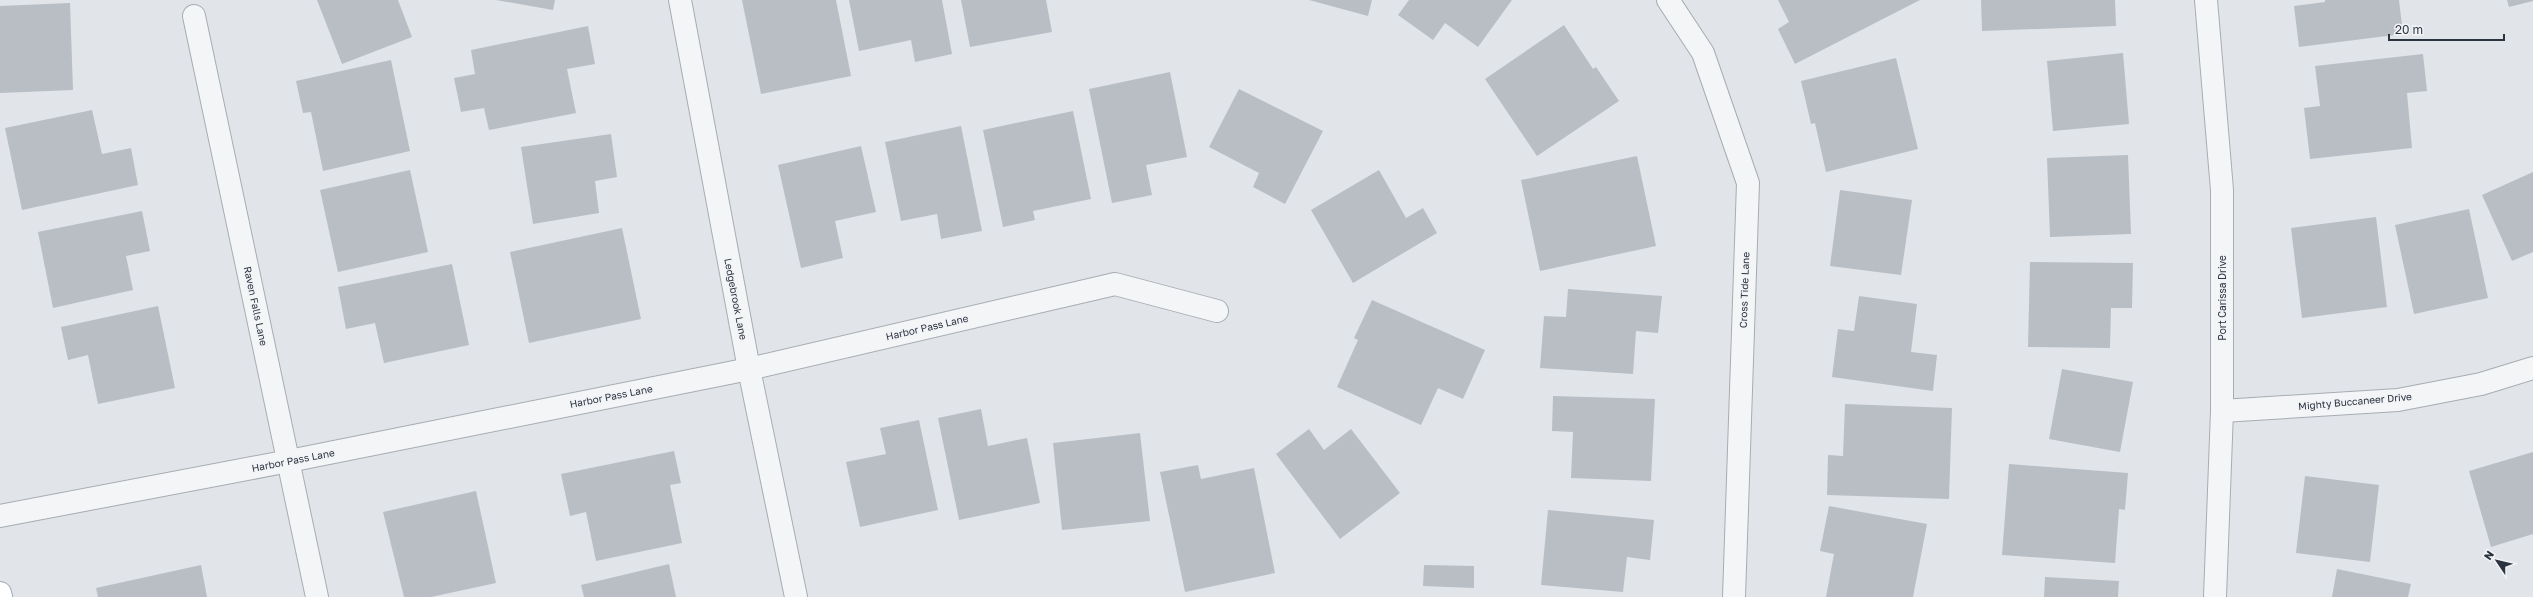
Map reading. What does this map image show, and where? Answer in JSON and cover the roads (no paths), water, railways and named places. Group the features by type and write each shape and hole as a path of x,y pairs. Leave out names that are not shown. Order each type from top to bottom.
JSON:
{"main road":[{"path":"0,593 1,597"}],"street":[{"name":"Ledgebrook Lane","path":"680,0 749,369 796,597"},
{"name":"Cross Tide Lane","path":"1668,0 1703,53 1748,183 1734,597"},
{"name":"Port Carissa Drive","path":"2206,0 2222,190 2222,411 2215,597"},
{"name":"Raven Falls Lane","path":"194,16 317,597"},
{"name":"Harbor Pass Lane","path":"0,516 289,461 749,369 1115,284 1217,311"},
{"name":"Mighty Buccaneer Drive","path":"2222,411 2398,400 2481,384 2533,368"}]}
